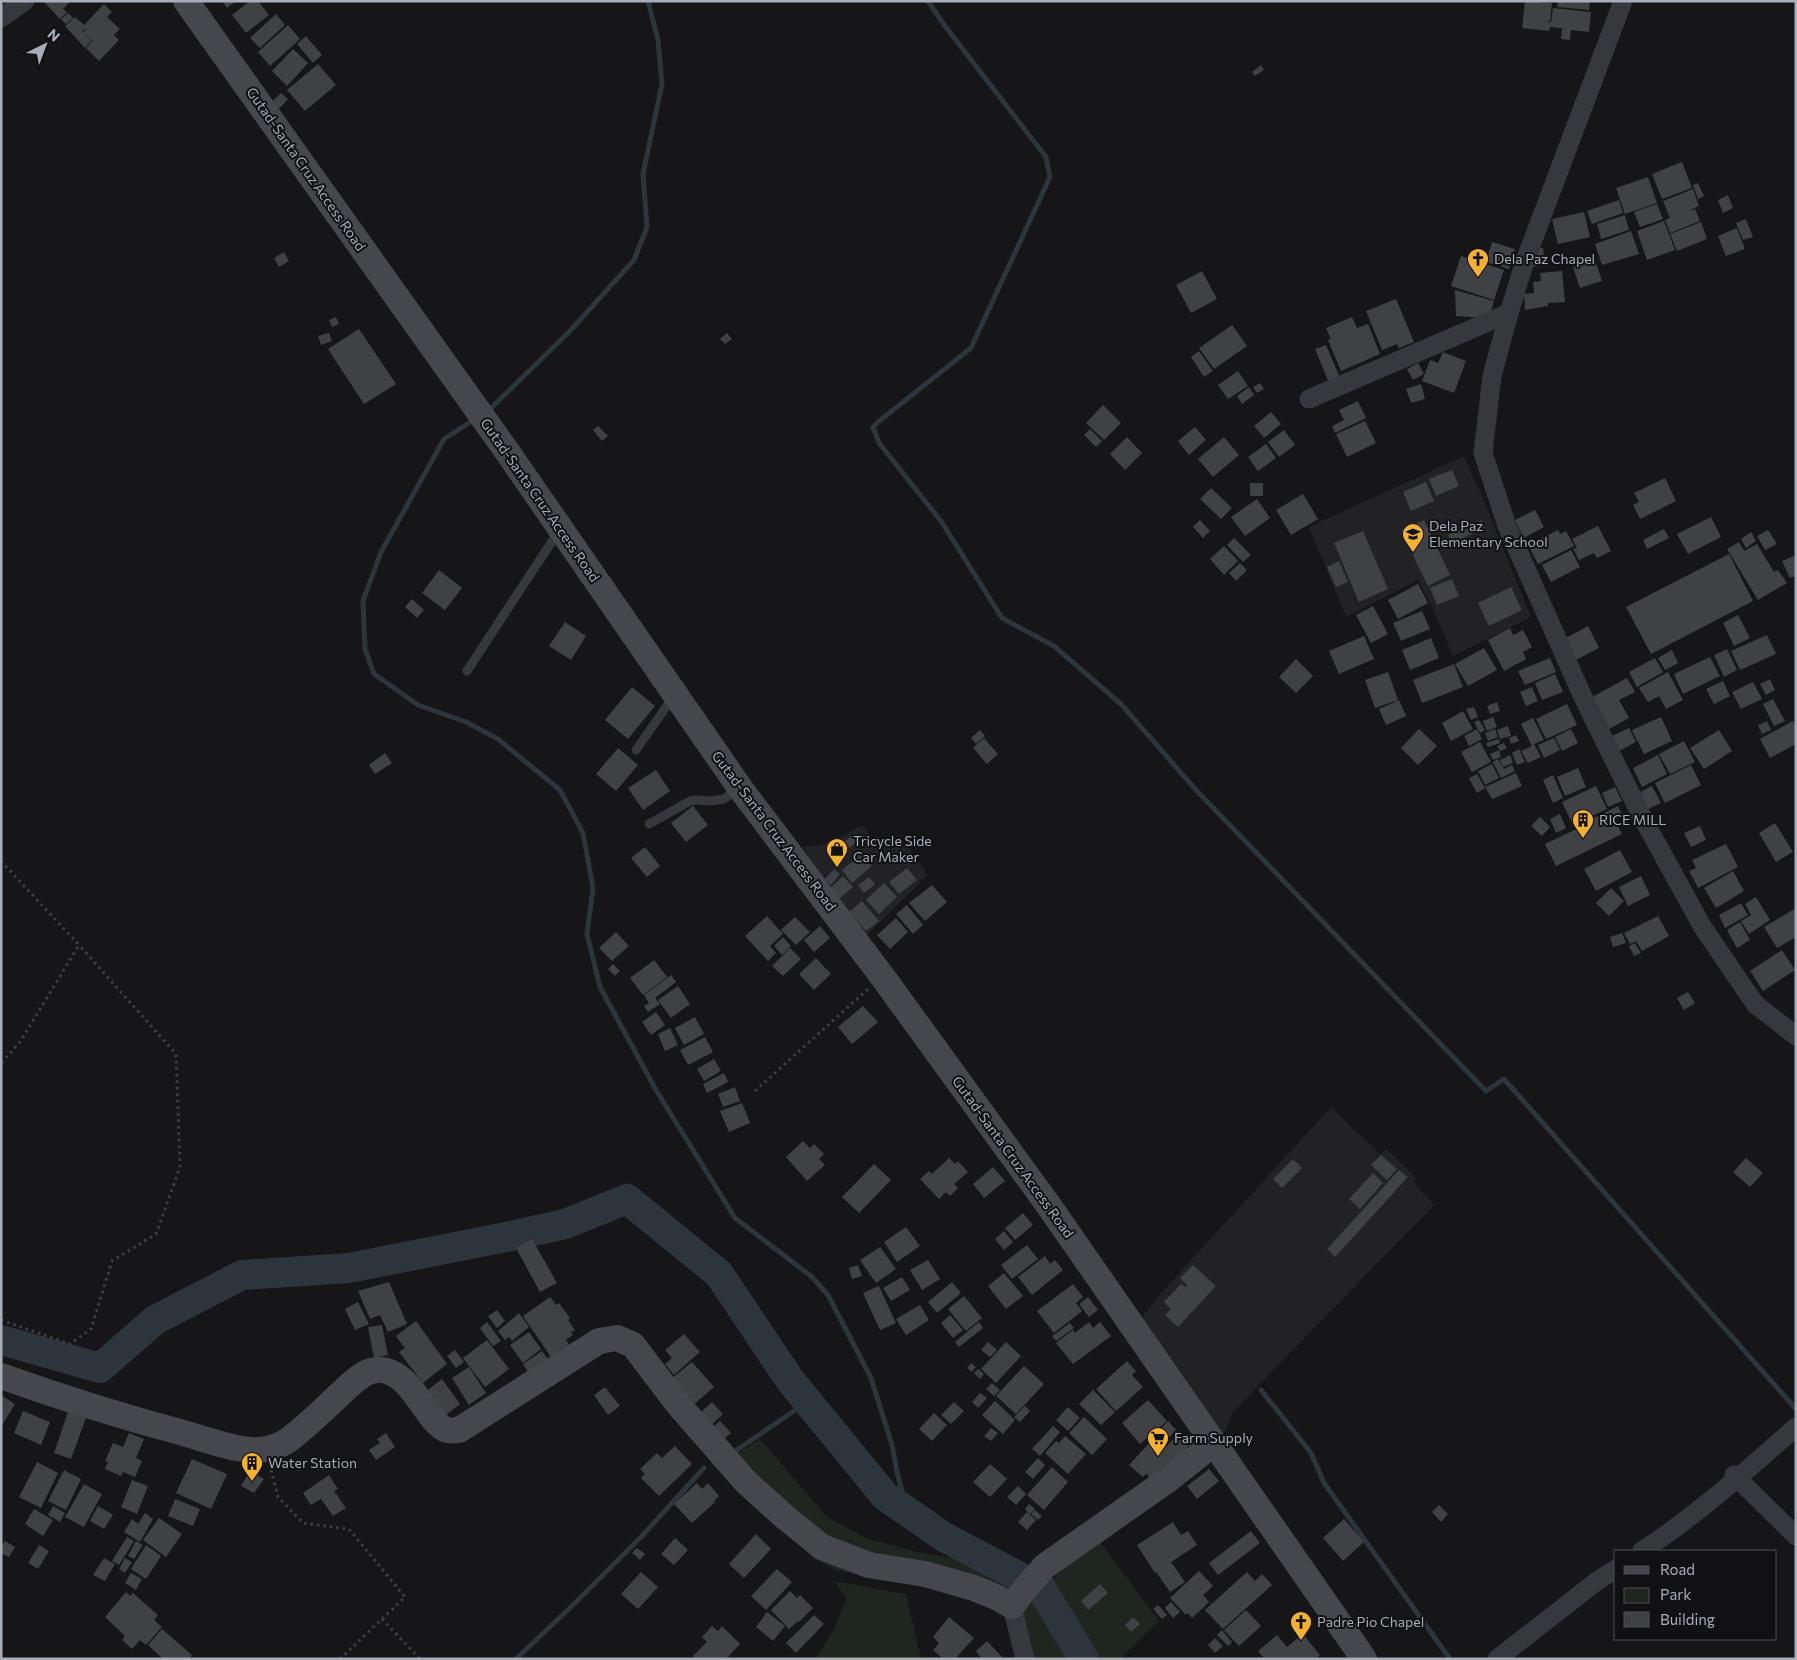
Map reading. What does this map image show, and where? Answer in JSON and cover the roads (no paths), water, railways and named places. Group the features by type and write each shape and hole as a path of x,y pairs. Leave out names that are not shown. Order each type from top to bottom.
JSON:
{"main road":[{"name":"Gutad-Santa Cruz Access Road","path":"186,1 506,450 740,788 882,976 1049,1206 1364,1659"},
{"path":"1,1376 74,1402 156,1426 244,1449 266,1450 277,1447 287,1441 366,1372 379,1370 392,1373 404,1380 436,1422 446,1430 452,1431 459,1430 599,1341 617,1338 633,1345 677,1403 746,1482 822,1547 869,1565 926,1574 998,1598 1018,1598 1045,1566 1169,1479 1214,1443"}],"street":[{"path":"1,18 25,1"},
{"path":"1623,1 1525,261 1492,376 1482,454 1507,526 1583,697 1641,815 1702,926 1755,1004 1796,1036"},
{"path":"1309,399 1509,313"},
{"path":"1644,1550 1668,1534 1796,1427"},
{"path":"1736,1477 1796,1536"},
{"path":"1497,1659 1597,1581 1614,1570"},
{"path":"1018,1598 1025,1659"}],"lane":[{"path":"467,671 560,529"},
{"path":"636,750 675,694"},
{"path":"649,824 690,801 724,799 740,788"}],"waterway":[{"path":"488,411 570,331 634,260 647,227 643,174 662,84 658,40 648,1"},
{"path":"928,1 945,26 1046,157 1050,177 971,348 873,427 879,443 941,521 1002,618 1054,646 1121,704 1196,790 1486,1091 1504,1079 1796,1409"},
{"path":"475,419 444,439 381,552 363,601 365,649 374,674 418,705 466,722 498,739 560,790 583,833 593,888 587,934 600,987 656,1090 735,1218 811,1276 828,1295 871,1378 892,1445 905,1502 921,1521"},
{"path":"1,1340 100,1368 155,1320 242,1275 349,1268 565,1224 627,1199 719,1274 790,1380 885,1496 944,1537 1041,1588 1084,1659"},
{"path":"1261,1390 1311,1453 1324,1483 1450,1659"},
{"path":"731,1454 807,1402"},
{"path":"516,1659 641,1537 704,1468"}],"place":[{"name":"Dela Paz Chapel","path":"1478,278"},
{"name":"Dela Paz Elementary School","path":"1413,553"},
{"name":"RICE MILL","path":"1583,839"},
{"name":"Tricycle Side Car Maker","path":"837,868"},
{"name":"Farm Supply","path":"1158,1457"},
{"name":"Water Station","path":"252,1482"},
{"name":"Padre Pio Chapel","path":"1301,1641"}]}
